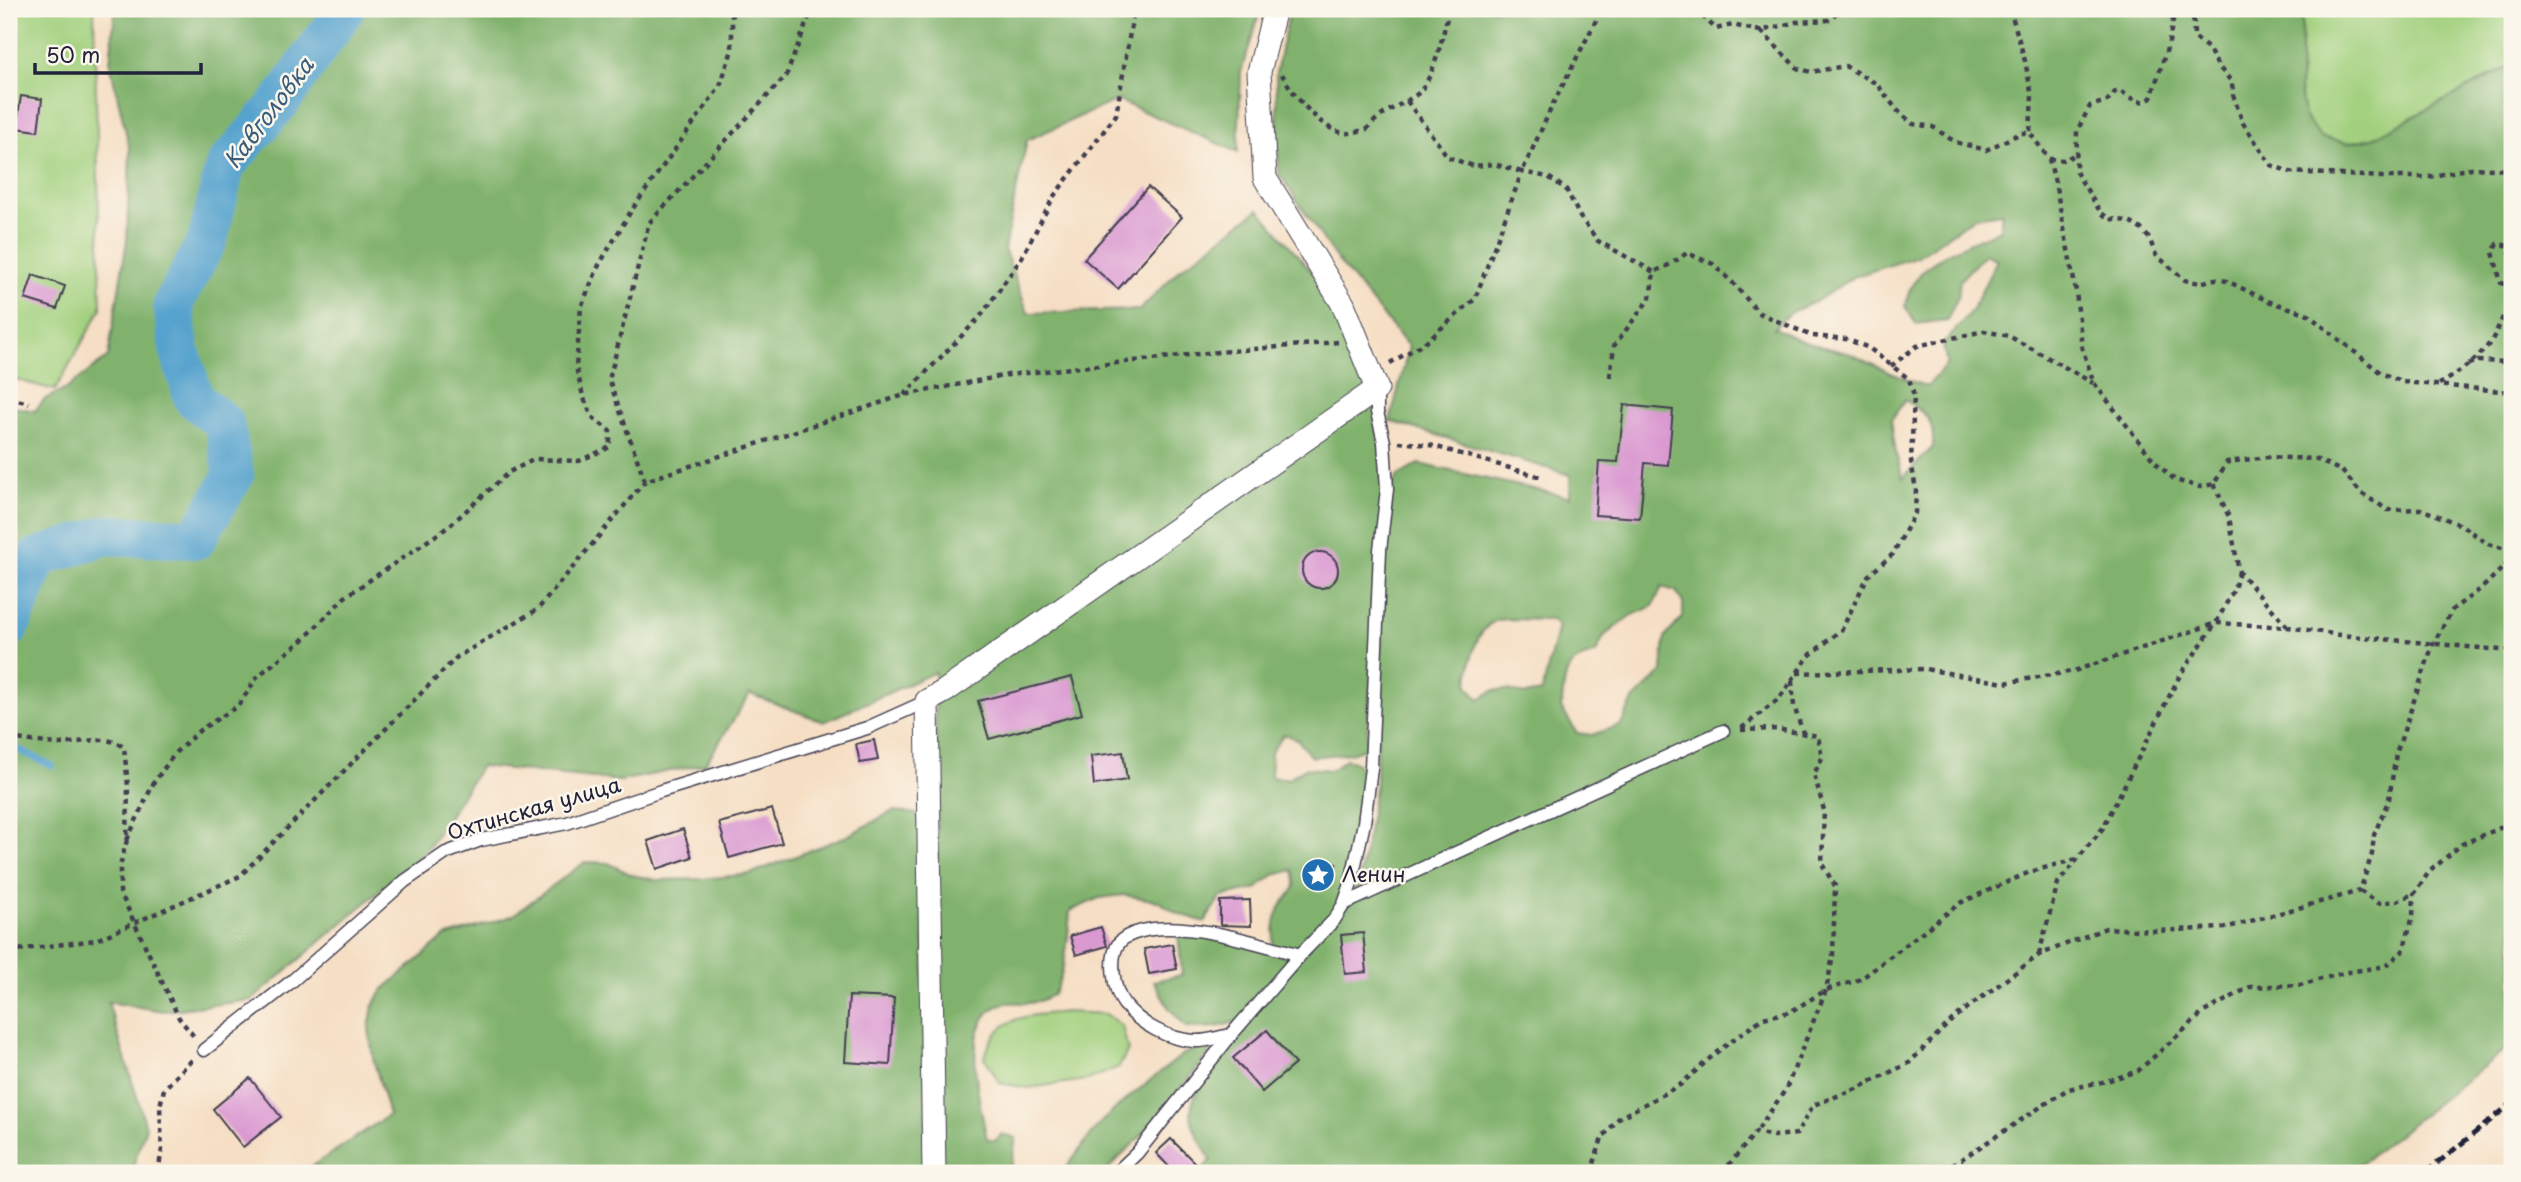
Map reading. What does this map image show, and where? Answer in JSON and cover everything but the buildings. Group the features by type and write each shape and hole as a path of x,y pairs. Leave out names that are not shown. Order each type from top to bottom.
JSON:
{"street":[{"path":"934,1173 927,701 956,683 1374,380 1343,304 1265,178 1259,72 1275,9"}],"lane":[{"path":"1116,1173 1137,1153 1231,1035 1300,954 1334,920 1344,904 1355,868 1371,768 1380,550 1387,489 1384,442 1377,412 1374,380"},
{"name":"Охтинская улица","path":"204,1050 292,981 405,881 446,853 481,840 566,823 867,728 927,701"},
{"path":"1344,904 1723,731"},
{"path":"1231,1035 1192,1041 1161,1032 1136,1017 1123,1003 1117,989 1114,960 1119,942 1142,930 1175,929 1228,936 1300,954"}],"path":[{"path":"158,1173 162,1149 160,1106 164,1089 204,1050 179,1018 120,892 120,866 127,840 154,782 176,752 200,730 238,706 258,676 303,640 345,597 448,527 509,472 535,459 579,461 610,447 610,431 592,417 583,396 576,367 581,307 599,265 631,211 720,86 732,50 732,9"},
{"path":"645,481 609,380 649,223 786,76 812,9"},
{"path":"904,395 980,317 1021,259 1054,196 1116,115 1134,9"},
{"path":"1267,39 1288,88 1326,126 1345,134 1367,129 1377,117 1419,92 1432,68 1449,9"},
{"path":"1374,380 1423,344 1475,299 1522,172 1554,102 1602,9"},
{"path":"1695,9 1716,29 1732,25 1761,31 1796,22 1828,20 1841,9"},
{"path":"2010,9 2032,96 2030,134 2049,159 2062,210 2076,291 2082,348 2094,383 2155,462 2175,480 2200,487 2214,484 2227,462 2268,457 2315,459 2342,471 2361,493 2388,510 2421,509 2461,525 2488,544 2512,551"},
{"path":"2175,9 2169,42 2151,98 2146,101 2133,101 2121,91 2116,91 2107,101 2090,106 2077,131 2076,173 2101,213 2110,219 2128,221 2141,229 2149,237 2156,256 2185,280 2200,283 2215,279 2227,281 2270,302 2306,313 2381,373 2403,382 2512,392"},
{"path":"2193,9 2194,37 2208,48 2218,66 2232,82 2243,123 2271,165 2290,172 2382,177 2429,177 2471,168 2512,170"},
{"path":"1761,31 1797,68 1811,72 1845,66 1877,84 1897,110 1913,124 1933,127 1955,142 1986,150 2021,133 2030,134"},
{"path":"1407,101 1448,157 1473,166 1494,163 1548,177 1566,189 1580,217 1598,241 1654,272"},
{"path":"2049,159 2065,160 2075,154"},
{"path":"2512,256 2505,246 2497,244 2493,252 2501,283 2512,286"},
{"path":"1654,272 1687,253 1713,264 1759,313 1812,336 1846,339 1869,348 1909,379 1914,396 1912,461 1916,489 1915,513 1894,554 1868,576 1842,629 1809,656 1778,700 1739,730"},
{"path":"1610,377 1614,346 1650,298 1654,272"},
{"path":"2438,384 2455,376 2492,340 2502,315 2512,305"},
{"path":"1891,366 1917,346 1984,331 2009,336 2094,383"},
{"path":"9,951 96,940 240,876 457,657 538,609 645,481 904,395 1008,375 1207,353 1358,341"},
{"path":"2465,365 2478,361 2512,362"},
{"path":"9,398 29,404"},
{"path":"1384,442 1406,441 1430,445 1541,477"},
{"path":"2039,955 2058,883 2103,828 2180,675 2216,623 2234,589 2239,572 2230,517 2214,484"},
{"path":"2360,891 2372,854 2374,835 2389,799 2396,754 2433,644 2453,608 2482,588 2512,559"},
{"path":"2239,572 2288,627"},
{"path":"1797,673 1925,669 2004,683 2074,671 2216,623 2288,627 2340,635 2512,651"},
{"path":"1792,681 1794,706 1802,733"},
{"path":"1722,1173 1756,1132 1786,1089 1826,990 1833,956 1835,886 1822,864 1824,810 1814,775 1822,758 1818,736 1776,729 1723,731"},
{"path":"9,738 59,744 92,740 119,743 124,747 128,786 127,840"},
{"path":"1913,1173 1954,1164 2068,1089 2138,1071 2204,1013 2250,987 2300,985 2343,973 2386,966 2403,951 2413,916 2414,894 2429,872 2462,844 2512,823"},
{"path":"1591,1173 1602,1138 1619,1118 1680,1085 1717,1052 1763,1018 1790,1012 1826,990 1861,979 1960,904 2030,872 2077,859"},
{"path":"1756,1132 1773,1136 1797,1134 1813,1105 1854,1090 1909,1063 1954,1018 2039,955 2106,928 2153,932 2225,928 2360,891 2378,903 2397,901 2414,894"}],"green space":[{"path":"9,9 94,9 101,309 55,390 9,378"},
{"path":"115,9 1261,9 1241,72 1238,152 1117,100 1027,140 1004,249 1028,313 1140,310 1178,271 1259,209 1322,284 1374,388 1385,488 1366,748 1350,753 1311,757 1298,740 1284,734 1271,752 1271,777 1288,779 1305,768 1332,770 1346,759 1356,763 1365,772 1341,903 1299,953 1273,946 1279,910 1293,891 1293,870 1274,875 1256,889 1220,897 1205,922 1177,913 1158,901 1124,895 1099,898 1070,911 1064,964 1054,994 1035,1002 1002,1004 988,1013 980,1027 975,1065 987,1139 995,1141 1002,1134 1016,1138 1010,1173 941,1173 935,672 824,722 750,694 705,764 620,781 481,766 426,851 252,1000 163,1011 108,1002 146,1127 132,1169 129,1173 9,1173 9,406 35,411 45,399 66,389 108,357 127,240 130,150 110,64"},
{"path":"1290,9 2302,9 2300,89 2304,116 2320,137 2347,143 2373,138 2512,65 2512,1044 2349,1173 1199,1173 1211,1160 1192,1121 1191,1109 1195,1096 1211,1067 1249,1018 1218,1026 1186,1027 1169,1008 1154,981 1182,975 1178,933 1219,938 1288,957 1346,908 1358,882 1376,781 1381,605 1390,488 1398,476 1419,464 1570,497 1570,475 1390,421 1409,347 1338,261 1279,174 1276,72","holes":["2002,213 2000,230 1952,251 1929,266 1912,285 1905,306 1916,324 1947,320 1958,297 1960,280 1985,254 1997,260 1972,310 1943,345 1947,364 1927,387 1851,354 1805,342 1774,328 1791,312 1815,302 1853,277 1918,256 1975,217","1905,400 1924,414 1931,424 1933,447 1903,478 1891,420","1662,587 1676,591 1683,603 1683,617 1665,637 1662,672 1633,700 1621,725 1592,735 1577,733 1561,708 1567,672 1576,661 1596,653 1604,636 1630,616 1653,606","1497,620 1552,620 1558,626 1542,692 1525,695 1509,690 1495,690 1479,699 1468,686 1471,659 1477,641 1488,626"]},
{"path":"2302,9 2512,9 2512,65 2373,138 2347,143 2320,137 2304,116 2300,90"},
{"path":"893,811 916,814 922,822 927,1173 302,1173 389,1115 373,1058 369,1028 373,1006 383,990 445,937 512,916 585,862 608,863 632,875 656,880 750,874 847,836"},
{"path":"1068,1012 1106,1014 1122,1026 1128,1050 1119,1067 1087,1080 1028,1088 1000,1083 985,1058 997,1033 1006,1025 1028,1016"},
{"path":"1216,1045 1145,1132 1107,1170 1109,1173 1062,1173 1099,1124 1123,1102 1185,1053"}],"waterway":[{"name":"Кавголовка","path":"9,628 38,557 107,535 196,539 234,475 224,423 194,399 179,348 173,304 208,239 225,166 281,101 345,9"},
{"path":"9,745 52,766"}],"railway":[{"path":"2425,1173 2512,1103"},
{"path":"2507,1173 2512,1169"}],"place":[{"name":"Ленин","path":"1318,875"}]}
